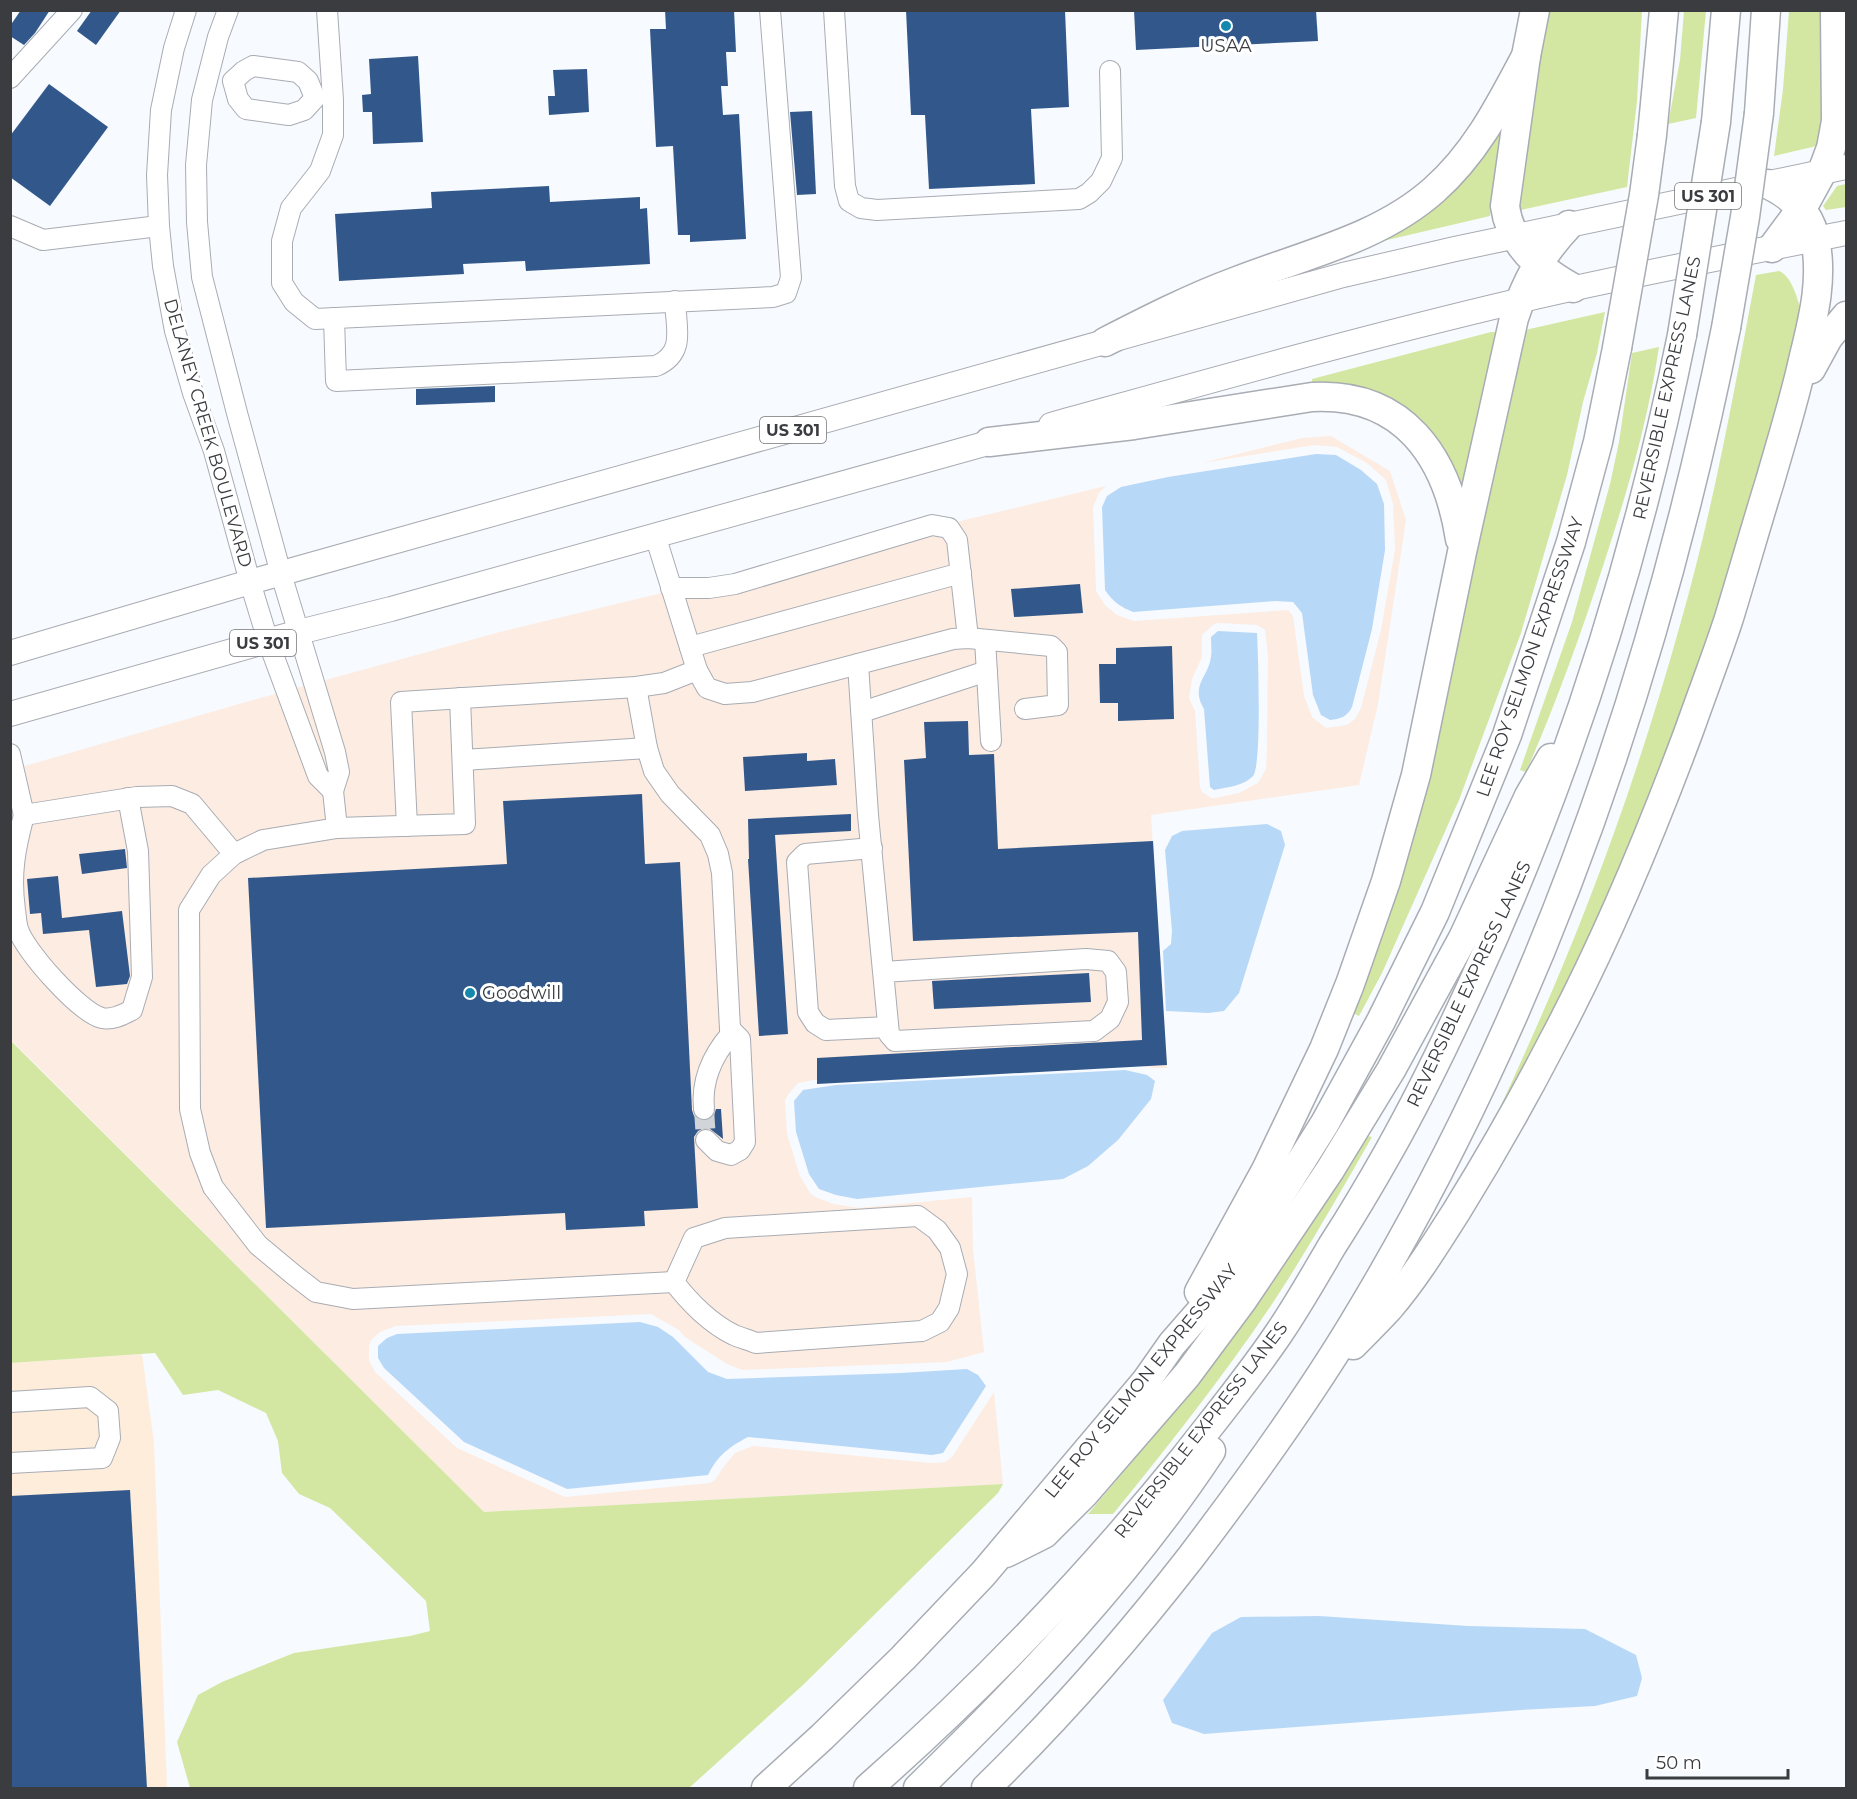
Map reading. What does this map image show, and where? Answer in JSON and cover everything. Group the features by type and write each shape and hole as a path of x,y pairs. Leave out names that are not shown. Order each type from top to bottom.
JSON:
{"highway":[{"path":"1535,10 1526,56 1505,206 1506,215 1515,236 1528,255 1537,264 1573,288"},
{"name":"LEE ROY SELMON EXPRESSWAY","path":"766,1788 903,1658 990,1565 1213,1297 1233,1270 1295,1172 1353,1073 1408,968 1435,912 1507,735 1571,542 1598,442 1644,195 1664,10"},
{"name":"REVERSIBLE EXPRESS LANES","path":"868,1788 984,1680 1042,1623 1086,1574 1153,1514 1206,1430 1278,1335 1390,1149 1449,1033 1493,940 1536,835 1581,711 1638,526 1662,432 1682,335 1716,122 1726,10"},
{"path":"986,1788 1011,1765 1091,1677 1175,1577 1223,1515 1322,1373 1382,1274 1440,1168 1524,989 1597,804 1624,721 1666,580 1710,406 1745,218 1759,113 1766,10"},
{"path":"1772,248 1834,169 1831,148 1836,121 1835,10"},
{"path":"1105,342 1233,282 1376,229 1412,207 1446,179 1483,135 1526,56"},
{"path":"1322,1373 1390,1307 1440,1237 1479,1175 1554,1041 1588,972 1657,816 1728,620 1794,400 1816,301 1818,272 1815,239 1810,223 1802,209 1784,193 1767,184"},
{"path":"1173,1344 1202,1285 1276,1150 1324,1049 1350,984 1386,881 1410,797 1462,552 1520,300 1537,264 1569,225"},
{"path":"1794,400 1828,338 1846,316"},
{"path":"989,442 1124,427 1312,397 1326,396 1358,400 1400,421 1419,439 1435,460 1446,482 1453,504 1462,552"},
{"path":"990,1565 1044,1534 1091,1486 1187,1375 1242,1302 1366,1113 1463,938 1529,796 1554,751 1581,711"},
{"path":"918,1788 1003,1704 1119,1575 1153,1514"}],"main road":[{"name":"US 301","path":"10,653 250,582 1343,275 1515,236 1834,169"},
{"name":"US 301","path":"10,714 1321,350 1573,288 1846,233"}],"street":[{"path":"10,78 72,10"},
{"name":"DELANEY CREEK BOULEVARD","path":"186,10 174,48 161,110 157,175 163,266 175,331 193,393 214,451 268,641 318,776 333,790"},
{"name":"DELANEY CREEK BOULEVARD","path":"228,10 218,37 202,100 196,165 196,222 202,276 281,574 335,752 339,771 333,790 337,828"},
{"path":"327,10 324,99 333,135 320,171 291,208 282,241 282,283 294,302 315,319 773,297 786,293 791,278 783,196 771,10"},
{"path":"834,10 845,186 849,201 861,208 877,210 1079,199 1101,181 1112,158 1110,71"},
{"path":"233,81 253,66 298,72 324,99"},
{"path":"208,75 233,81"},
{"path":"233,81 238,99 246,109 289,115 324,99"},
{"path":"10,226 43,240 159,226"},
{"path":"334,318 336,381 656,366 664,362 677,345 675,302"},
{"path":"671,588 709,588 735,584 932,525 949,528 957,540 961,573 987,671 991,741"},
{"path":"655,535 697,670 708,688 725,694 752,692 953,639 1051,646 1057,652 1058,705 1025,708"},
{"path":"690,647 961,573"},
{"path":"858,664 872,848 883,972 888,1028 889,1034 895,1041 1094,1031 1110,1019 1118,1002 1116,972 1108,961 1086,959 883,972"},
{"path":"407,826 401,702 636,687 664,683 697,670"},
{"path":"861,712 987,671"},
{"path":"636,687 646,748 654,771 670,794 710,835 718,854 722,873 731,1034 719,1047 707,1070 704,1109"},
{"path":"460,698 465,824 337,828 263,840 234,854 211,875 189,910 190,1109 200,1154 213,1187 258,1245 316,1292 353,1299 674,1282"},
{"path":"463,760 646,748"},
{"path":"10,754 19,810 12,869 12,892 18,930 32,953 65,993 99,1018 112,1019 132,1010 142,977 138,851 128,798"},
{"path":"19,810 128,798 172,796 192,804 234,854"},
{"path":"872,848 805,854 797,862 808,1012 815,1023 826,1030 888,1028"},
{"path":"706,1140 717,1151 731,1155 740,1150 745,1142 740,1039 730,1029"},
{"path":"918,1216 937,1230 950,1248 957,1274 949,1308 940,1322 922,1331 756,1343 733,1335 713,1321 688,1300 674,1282 694,1238 725,1227 918,1216"},
{"path":"10,1402 90,1397 108,1411 110,1438 102,1458 10,1463"}],"shaded area":[{"path":"1331,436 1390,471 1406,520 1378,704 1359,785 1151,815 1159,943 1159,1017 1164,1019 1167,1068 1153,1068 1125,1062 835,1076 798,1083 785,1101 787,1134 800,1176 815,1197 834,1204 858,1208 972,1197 973,1249 984,1352 947,1362 742,1370 727,1364 685,1337 679,1330 651,1314 396,1326 380,1332 371,1340 369,1346 369,1360 375,1372 457,1448 565,1497 710,1483 715,1480 735,1453 753,1446 931,1463 945,1462 952,1457 994,1392 1003,1484 484,1512 11,1040 11,770 500,632 1106,486 1099,493 1093,507 1096,591 1105,605 1117,615 1134,621 1288,610 1293,616 1304,696 1312,717 1326,728 1347,725 1355,719 1361,708 1381,630 1395,550 1393,504 1386,480 1367,463 1337,447 1314,445 1202,463 1302,438","holes":["1219,623 1257,625 1265,630 1268,655 1266,769 1258,783 1239,793 1211,798 1202,792 1200,787 1195,711 1189,698 1192,679 1202,657 1202,635 1214,624"]},
{"path":"142,1354 154,1443 167,1788 11,1788 11,1363"}],"green space":[{"path":"1546,11 1642,11 1637,101 1627,187 1521,210 1516,207"},
{"path":"1684,11 1706,11 1696,118 1668,124 1680,60"},
{"path":"1789,11 1826,11 1825,144 1774,156 1783,89"},
{"path":"1497,132 1502,134 1502,137 1490,216 1370,244"},
{"path":"1846,184 1846,207 1826,210 1823,206 1837,186"},
{"path":"1779,271 1792,285 1803,320 1693,703 1585,964 1496,1116 1578,927 1638,764 1670,660 1703,538 1756,275"},
{"path":"1605,312 1567,475 1521,633 1459,800 1382,973 1359,1016 1348,1011 1521,331"},
{"path":"1491,332 1500,332 1465,501 1437,447 1313,391 1312,379"},
{"path":"1659,347 1643,429 1613,537 1568,669 1526,772 1520,770 1572,622 1610,484 1619,442 1632,353"},
{"path":"10,1040 484,1512 1003,1484 998,1493 803,1685 689,1788 190,1788 177,1742 198,1695 222,1682 294,1653 430,1631 426,1601 330,1508 299,1494 282,1473 278,1441 266,1413 218,1390 183,1395 155,1353 11,1363"},
{"path":"1367,1136 1372,1137 1301,1258 1257,1326 1217,1381 1113,1514 1088,1514 1186,1398 1346,1172"}],"water":[{"path":"1316,454 1336,455 1361,470 1377,484 1384,504 1385,550 1372,629 1352,707 1343,717 1330,720 1321,715 1313,695 1302,613 1293,602 1275,601 1133,612 1118,604 1105,590 1102,507 1107,496 1121,487 1168,477"},
{"path":"1218,631 1257,633 1258,752 1253,776 1240,784 1214,790 1210,787 1204,709 1200,701 1199,688 1211,657 1211,637"},
{"path":"1267,824 1281,831 1285,845 1239,993 1224,1011 1208,1013 1166,1011 1163,951 1171,944 1172,931 1165,850 1172,836 1182,831"},
{"path":"1125,1070 1147,1075 1155,1081 1151,1099 1118,1140 1088,1166 1063,1179 857,1199 819,1189 809,1174 796,1132 794,1101 803,1090 836,1085"},
{"path":"640,1322 658,1327 673,1337 708,1372 727,1379 967,1369 978,1375 986,1386 943,1453 932,1455 748,1437 725,1452 708,1475 567,1489 464,1442 384,1368 378,1358 378,1346 387,1338 397,1334"},
{"path":"1319,1616 1468,1626 1585,1629 1636,1655 1642,1678 1637,1696 1595,1706 1204,1734 1172,1723 1163,1700 1212,1633 1241,1617"}],"building":[{"path":"21,10 50,10 24,45 10,36 10,26"},
{"path":"92,10 121,10 96,45 77,31"},
{"path":"665,10 734,10 736,52 726,52 728,86 721,86 723,115 739,114 746,239 690,242 690,235 678,235 673,146 656,147 650,29 666,29"},
{"path":"906,10 1065,10 1069,107 1031,109 1035,184 929,189 925,115 911,115"},
{"name":"USAA","path":"1134,10 1316,10 1318,41 1136,50"},
{"path":"418,56 423,142 373,144 372,112 363,112 362,95 371,94 369,59"},
{"path":"587,69 589,112 549,115 548,96 555,96 553,70"},
{"path":"49,84 108,127 50,206 10,177 10,136"},
{"path":"812,111 816,194 797,195 790,112"},
{"path":"549,186 550,202 640,197 640,209 647,208 650,264 526,271 525,261 463,264 464,274 339,281 335,214 432,208 431,192"},
{"path":"495,386 495,402 416,405 416,389"},
{"path":"1080,584 1083,613 1014,617 1011,589"},
{"path":"1172,646 1174,719 1118,721 1118,703 1100,703 1099,664 1116,664 1116,648"},
{"path":"968,721 969,755 994,754 998,849 1153,841 1167,1065 817,1084 817,1058 1142,1040 1138,932 913,941 904,760 926,758 924,722"},
{"path":"807,753 807,761 835,759 837,785 745,791 743,757"},
{"name":"Goodwill","path":"642,794 645,864 680,862 692,1110 694,1116 705,1121 714,1115 716,1109 721,1109 723,1139 709,1128 698,1131 694,1137 698,1208 644,1211 645,1226 566,1230 565,1213 266,1228 248,878 507,864 503,801"},
{"path":"851,814 851,831 775,835 788,1034 759,1036 748,859 748,819"},
{"path":"125,849 127,868 82,874 79,854"},
{"path":"58,876 62,918 122,911 130,976 127,984 96,987 89,930 43,934 41,913 30,914 27,879"},
{"path":"1089,973 1091,1002 934,1009 932,981"},
{"path":"130,1490 147,1788 10,1788 10,1496"}],"tunnel":[{"path":"704,1109 706,1140"}],"place":[{"name":"USAA","path":"1226,26"},
{"name":"Goodwill","path":"470,993"}]}
